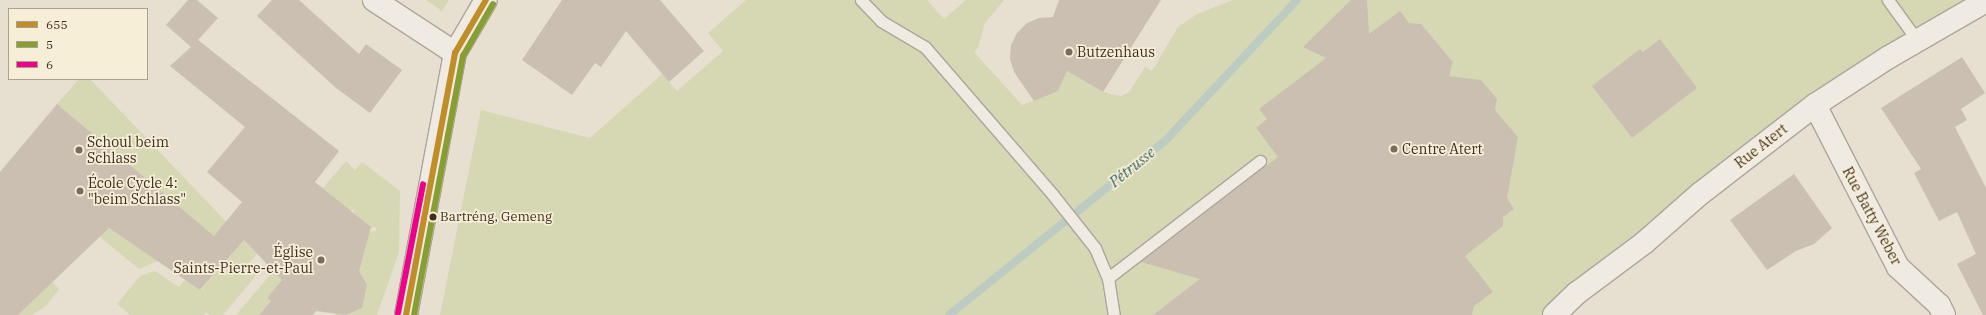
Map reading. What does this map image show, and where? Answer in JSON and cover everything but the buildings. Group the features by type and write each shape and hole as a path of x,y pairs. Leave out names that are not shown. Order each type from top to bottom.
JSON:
{"street":[{"path":"374,0 455,53"},
{"path":"406,315 455,53 486,0"},
{"name":"Rue Atert","path":"1554,315 1577,293 1644,243 1701,193 1815,105 1917,40 1986,2"},
{"name":"Rue Batty Weber","path":"1815,105 1898,267 1939,305 1944,315"}],"lane":[{"path":"861,0 882,21 925,47 1091,243 1108,278 1114,315"},
{"path":"1888,0 1917,40"},
{"path":"1108,278 1260,161"}],"green space":[{"path":"426,0 449,0 442,11"},
{"path":"746,0 927,0 944,19 966,0 1004,0 985,23 978,48 974,52 1022,105 1058,91 1067,71 1103,92 1121,96 1129,92 1145,67 1152,71 1178,27 1197,14 1233,0 1986,0 1917,40 1554,315 440,315 481,110 590,138 662,74 677,91 723,51 708,33"},
{"path":"78,80 91,80 257,254 247,265 258,273 223,315 210,315 206,312 204,315 130,315 117,304 140,276 155,271 179,287 185,280 201,290 233,253 57,104"},
{"path":"346,161 355,170 362,162 400,191 399,252 377,315 335,315 363,279 362,276 358,278 349,271 361,262 368,232 376,231 376,227 371,228 354,213 354,209 350,211 323,188"},
{"path":"109,228 158,261 139,269 99,236"},
{"path":"274,270 291,276 267,298 271,301 259,315 236,315"},
{"path":"52,282 59,289 46,306 32,315 18,315"}],"waterway":[{"name":"Pétrusse","path":"949,315 1165,141 1297,0"}],"transit line":[{"name":"655","path":"406,315 455,53 486,0"},
{"name":"5","path":"414,315 463,56 493,4"},
{"name":"6","path":"398,313 423,184"}],"place":[{"name":"Butzenhaus","path":"1069,52"},
{"name":"Centre Atert","path":"1394,149"},
{"name":"Schoul beim Schlass","path":"79,150"},
{"name":"École Cycle 4: \"beim Schlass\"","path":"80,191"},
{"name":"Bartréng, Gemeng","path":"433,217"},
{"name":"Église Saints-Pierre-et-Paul","path":"321,260"}]}
